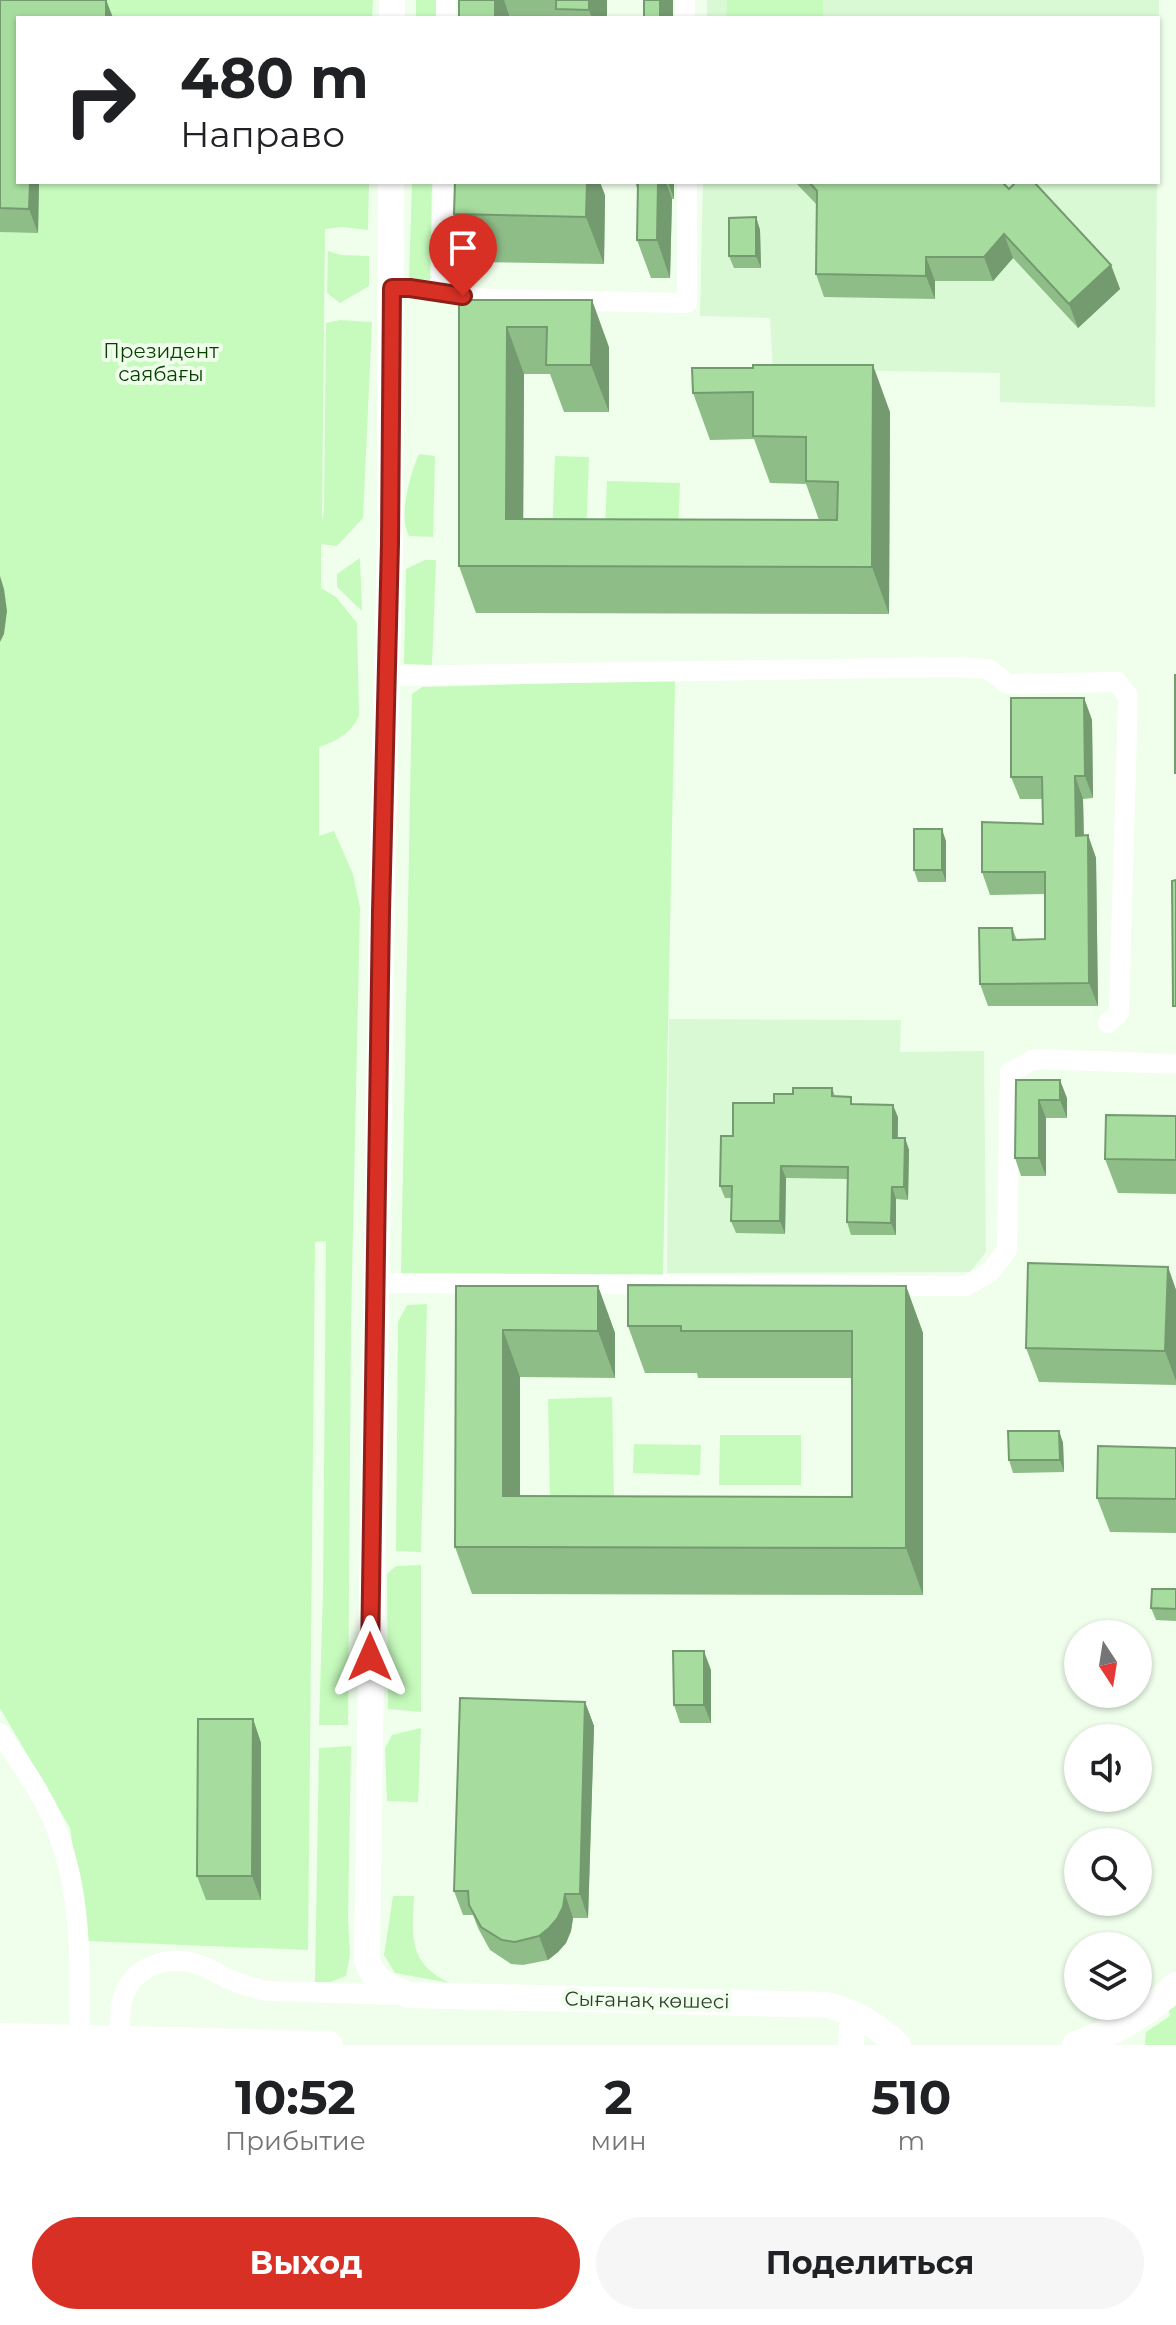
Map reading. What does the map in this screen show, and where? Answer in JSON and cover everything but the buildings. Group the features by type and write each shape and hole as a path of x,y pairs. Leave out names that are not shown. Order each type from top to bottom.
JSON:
{"main road":[{"path":"1076,2045 1132,2021 1176,1986"},
{"path":"0,2037 329,2045"}],"street":[{"path":"391,184 387,676 375,1283 367,1949 371,1972 379,1981 409,1995"},
{"path":"441,293 443,184"},
{"path":"392,288 488,299 687,303 687,184"},
{"path":"387,676 954,667 988,669 1008,684 1117,682 1128,696 1119,1013 1108,1023"},
{"path":"375,1283 966,1286 990,1272 1007,1250 1010,1072 1035,1059 1176,1064"},
{"path":"0,1733 46,1806 62,1844 77,1921 79,2045"},
{"path":"120,2045 124,1994 141,1972 168,1961 184,1960 201,1965 246,1987 267,1991 409,1995"},
{"name":"Сығанақ көшесі","path":"409,1995 826,2005 841,2008 878,2028 898,2045"},
{"path":"851,2045 853,2015"}],"shaded area":[{"path":"707,0 1159,0 1159,16 707,16"},
{"path":"703,184 1157,184 1155,407 1000,402 1000,373 773,369 770,318 700,316"},
{"path":"669,1019 901,1020 900,1052 984,1051 986,1252 970,1272 667,1273"}],"green space":[{"name":"Президент саябағы","path":"0,0 373,0 372,16 16,16 16,184 369,184 368,230 325,229 322,520 326,323 340,320 372,322 363,518 337,546 321,544 321,588 336,597 357,623 359,715 343,736 319,747 319,836 334,831 353,874 360,908 351,1322 348,1725 319,1725 326,1241 315,1242 308,1950 87,1941 70,1828 0,1708"},
{"path":"416,0 437,0 436,16 416,16"},
{"path":"727,0 823,0 823,16 726,16"},
{"path":"412,184 432,184 430,280 409,279"},
{"path":"328,251 369,256 369,286 340,303 327,293"},
{"path":"419,454 435,456 433,537 409,536 406,528 406,495"},
{"path":"555,456 589,457 586,538 552,537"},
{"path":"607,481 680,483 678,533 605,531"},
{"path":"360,558 362,611 337,587 337,574"},
{"path":"425,560 436,560 432,665 404,664 406,569"},
{"path":"675,680 663,1276 401,1274 412,694 422,687"},
{"path":"427,1304 421,1552 396,1551 398,1322 407,1305"},
{"path":"612,1397 614,1499 550,1501 548,1399"},
{"path":"720,1435 801,1435 801,1485 719,1485"},
{"path":"634,1444 701,1445 700,1475 633,1473"},
{"path":"421,1565 421,1712 388,1709 387,1574 396,1566"},
{"path":"421,1728 418,1802 387,1801 385,1749 392,1735"},
{"path":"351,1746 350,1955 346,1976 330,1982 315,1982 319,1748"},
{"path":"393,1896 414,1896 413,1936 420,1958 426,1967 450,1983 395,1973 384,1955"},
{"path":"1176,1995 1176,2045 1145,2045 1146,2032 1170,2016 1167,2003"}],"route":[{"path":"370,1657 392,288 463,296"}]}
